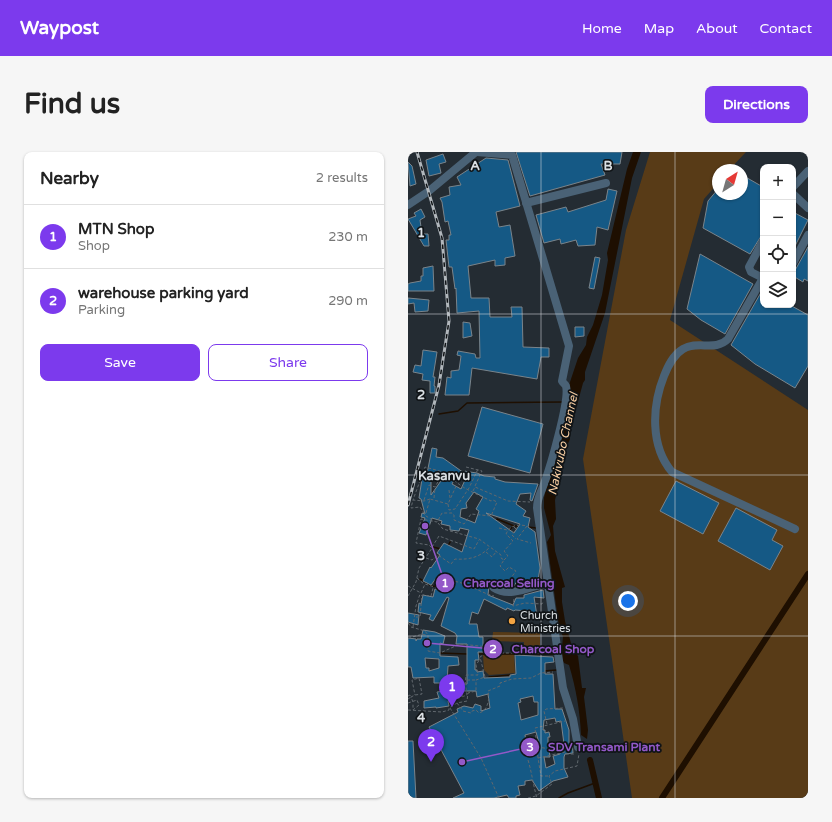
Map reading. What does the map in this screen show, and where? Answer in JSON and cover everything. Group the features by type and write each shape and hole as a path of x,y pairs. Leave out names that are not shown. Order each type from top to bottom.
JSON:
{"street":[{"path":"408,205 429,191 476,152 512,155 569,346 562,381 566,386 566,400 552,457 537,501 547,583 551,599 553,628 565,698 573,719 578,747"},
{"path":"796,184 808,171"},
{"path":"526,203 606,183"},
{"path":"796,197 808,208"},
{"path":"796,257 808,235"},
{"path":"760,247 749,267 751,272 760,276"},
{"path":"760,283 728,339 723,344 717,346 700,344 688,347 674,356 667,368 656,403 658,441 661,455 672,472 795,529"},
{"path":"494,588 501,593 547,583"}],"path":[{"path":"466,467 482,471 473,491"},
{"path":"438,522 443,512 453,514 454,520 464,524 471,514 491,516 498,501 491,501 454,480 451,480 444,472 424,468 411,508 420,507 426,513 426,516 438,522 443,529 479,538 497,551 504,560"},
{"path":"458,483 448,504 449,510 455,509 469,488 478,469"},
{"path":"434,499 435,487 444,472"},
{"path":"424,501 428,485 435,487"},
{"path":"475,487 508,501 526,503 534,502"},
{"path":"449,490 450,498"},
{"path":"426,513 430,499"},
{"path":"413,500 424,501 434,499 448,504"},
{"path":"431,547 429,545 416,544 416,537 421,519 438,522"},
{"path":"512,526 516,529 512,535 517,539 531,543"},
{"path":"508,582 516,571 509,567 505,571 500,566 508,556 504,551 513,541 506,535 512,526 527,526 517,539"},
{"path":"499,528 508,531"},
{"path":"408,596 413,590 419,568 431,547 440,536 474,548 479,538"},
{"path":"426,558 432,560 438,555 451,564 455,559 470,560 485,552 490,546"},
{"path":"485,552 492,557 497,551"},
{"path":"417,577 425,584 433,588 444,590 451,581 462,582 476,590 499,596"},
{"path":"413,628 416,617 416,606 425,584"},
{"path":"408,586 421,593"},
{"path":"416,617 420,617 422,595 431,596 433,588"},
{"path":"509,597 514,599 513,606 525,603 542,604"},
{"path":"408,623 413,628 424,631 428,635 428,651 432,652 440,653 460,644 489,647 491,653 558,653"},
{"path":"408,637 414,637 421,634 428,635"},
{"path":"408,710 442,712 449,710 457,703 467,701 466,675 478,675 476,665 483,655"},
{"path":"466,680 476,680 479,677 485,677 480,658"},
{"path":"457,703 463,711 471,713 472,711 476,710 479,713 482,712 489,703 488,691 500,686 500,683 512,679 531,678 541,673 561,671"},
{"path":"408,699 415,695 422,694 419,678 412,680 415,695"},
{"path":"466,683 456,684 456,690 452,692 456,699 476,691 476,680"},
{"path":"408,696 410,695 413,702 413,710"},
{"path":"408,703 417,700 419,705 413,710"},
{"path":"547,725 544,711 546,709 569,707"},
{"path":"450,708 481,758 499,798"},
{"path":"538,758 565,752 566,754 579,754 577,766 555,771 549,776 541,776 538,758 535,728 573,719"},
{"path":"537,747 558,750 578,747"},
{"path":"528,760 534,780 532,785 536,797"},
{"path":"528,798 536,797 552,784 549,776"}],"shaded area":[{"path":"650,152 746,152 735,164 712,164 712,190 704,199 670,320 808,410 808,798 632,798 583,459 626,230"},
{"path":"493,632 540,633 540,650 524,650 524,642 492,641"},
{"path":"514,654 515,673 489,675 484,670 483,655"}],"water":[{"path":"633,152 641,152 632,178 605,313 585,372 585,380 573,424 570,428 570,439 564,453 564,462 555,500 556,519 553,526 555,551 565,587 562,588 562,602 565,621 572,647 578,656 582,688 586,688 584,697 588,730 587,739 581,735 580,718 574,682 569,665 564,663 561,657 563,637 559,626 547,542 551,535 544,508 544,498 570,382 578,358 586,345 587,337 593,325 602,295 608,260 607,253 627,169"}],"building":[{"path":"516,152 622,152 620,164 601,164 605,175 530,196"},
{"path":"443,154 446,162 439,164 441,173 429,176 426,160"},
{"path":"486,158 508,160 520,206 496,212 499,227 510,225 515,256 505,258 505,265 495,266 495,260 468,266 471,298 489,298 490,317 512,317 511,307 522,307 523,347 549,348 549,357 541,357 537,379 472,368 469,395 445,395 447,377 451,378 451,371 459,370 461,356 457,355 458,351 475,354 476,358 480,358 479,311 457,313 456,288 455,289 452,267 449,267 446,240 449,240 449,235 451,235 448,221 445,222 440,198 450,195 449,187 461,185 457,177"},
{"path":"408,162 412,166 416,184 410,186"},
{"path":"748,178 760,185 760,238 750,254 703,228 708,201 712,196 712,200 748,200"},
{"path":"608,189 617,191 608,230 597,227 595,245 578,246 576,240 561,244 560,239 544,243 536,215 566,207 568,212 606,200"},
{"path":"421,209 425,217 420,220 422,234 428,234 429,246 424,246 408,219 416,216 414,213"},
{"path":"796,214 808,220 796,244"},
{"path":"808,247 808,281 804,279 803,282 796,278 796,269"},
{"path":"700,254 753,284 725,334 701,320 687,309"},
{"path":"595,257 600,258 594,289 589,288"},
{"path":"433,266 434,291 408,291 408,284 421,281 421,276 423,276 423,268"},
{"path":"760,294 760,308 795,308 808,315 808,366 795,388 755,364 731,345"},
{"path":"408,298 429,300 428,311 415,312 414,303 408,304"},
{"path":"463,322 470,323 472,336 463,338"},
{"path":"575,327 584,327 584,336 575,337"},
{"path":"423,350 437,352 433,377 435,377 435,393 430,393 430,381 422,380 423,374 413,372 415,365 421,366"},
{"path":"482,407 543,424 530,473 468,456"},
{"path":"432,448 437,449 436,457 443,458 464,473 465,471 477,473 484,476 495,477 495,479 505,482 538,484 532,501 530,500 531,493 520,494 516,504 526,511 523,516 530,518 528,527 535,532 540,568 538,580 523,584 517,581 514,586 509,584 510,586 505,586 505,583 492,582 489,586 488,595 513,605 516,598 524,598 524,595 543,590 544,598 534,597 537,616 528,617 527,611 514,611 507,608 506,610 484,599 478,614 472,612 469,624 477,624 479,637 483,637 483,646 489,648 489,652 478,652 479,660 475,660 475,670 477,670 477,672 483,671 484,678 510,677 510,675 516,674 515,655 553,657 554,662 545,663 545,674 553,674 555,709 562,709 569,730 569,743 572,742 573,753 565,754 564,757 564,768 568,777 553,781 539,791 532,780 525,781 525,785 518,786 520,795 516,796 516,798 509,798 507,795 494,798 453,798 464,793 429,727 458,712 457,709 464,706 473,708 475,704 481,706 481,711 490,708 488,694 477,697 476,691 462,691 462,696 452,696 453,699 448,701 449,706 424,708 424,701 439,698 437,692 444,691 444,684 467,684 467,644 456,644 457,636 455,633 441,626 449,598 447,597 433,621 429,619 431,615 418,612 419,603 421,604 423,595 433,597 435,589 449,592 453,581 437,577 431,585 423,581 430,567 431,568 440,555 437,553 444,543 462,552 469,530 460,528 459,531 450,530 450,526 441,524 442,521 432,518 426,535 419,533 425,518 421,517 422,513 425,514 421,499 419,498 422,479 426,479","holes":["431,476 443,478 431,495","456,476 465,480 461,489 452,484","474,492 483,497 476,509 479,511 475,523 460,517 461,509 467,508 466,503","486,513 520,524 514,533","533,696 534,702 538,702 538,715 521,720 518,703 521,702 520,699","555,718 556,722 561,721 564,744 559,744 560,754 553,756 555,764 546,768 544,757 550,757 548,742 548,737 550,737 549,732 545,733 545,730 543,730 544,720","536,732 539,743 527,748 525,735"]},
{"path":"676,481 719,503 703,534 660,511"},
{"path":"736,508 777,530 772,540 783,546 770,570 718,541"},
{"path":"408,613 419,615 418,625 408,622"},
{"path":"423,630 435,632 445,636 443,644 440,643 440,656 458,657 459,665 448,666 447,683 434,683 434,677 413,678 411,667 408,667 408,638 416,639 416,641 417,639 421,639","holes":["425,658 439,659 439,668 429,671 429,668 426,668"]},
{"path":"408,741 413,741 416,798 408,798"}],"waterway":[{"path":"439,414 458,411 467,403 563,402"},
{"path":"497,519 514,526"},
{"path":"509,530 514,526 520,526"},
{"path":"527,527 537,528"},
{"path":"448,546 450,542"},
{"path":"433,547 441,549"},
{"path":"662,798 808,574"},
{"path":"420,579 432,586 445,588 449,581 452,580"},
{"path":"439,653 467,654"},
{"path":"477,654 555,654"},
{"path":"544,671 557,670"},
{"path":"489,677 511,675"},
{"name":"Nakivubo Channel","path":"590,760 599,798"},
{"path":"559,798 595,783"}],"railway":[{"path":"408,505 439,385 449,321 442,238 417,152"}],"place":[{"name":"Charcoal Selling","path":"425,526"},
{"name":"Church Ministries","path":"512,621"},
{"name":"Charcoal Shop","path":"427,643"},
{"name":"MTN Shop","path":"452,707"},
{"name":"warehouse parking yard","path":"431,762"},
{"name":"SDV Transami Plant","path":"462,762"}],"district":[{"name":"Kasanvu","path":"444,475"}]}
